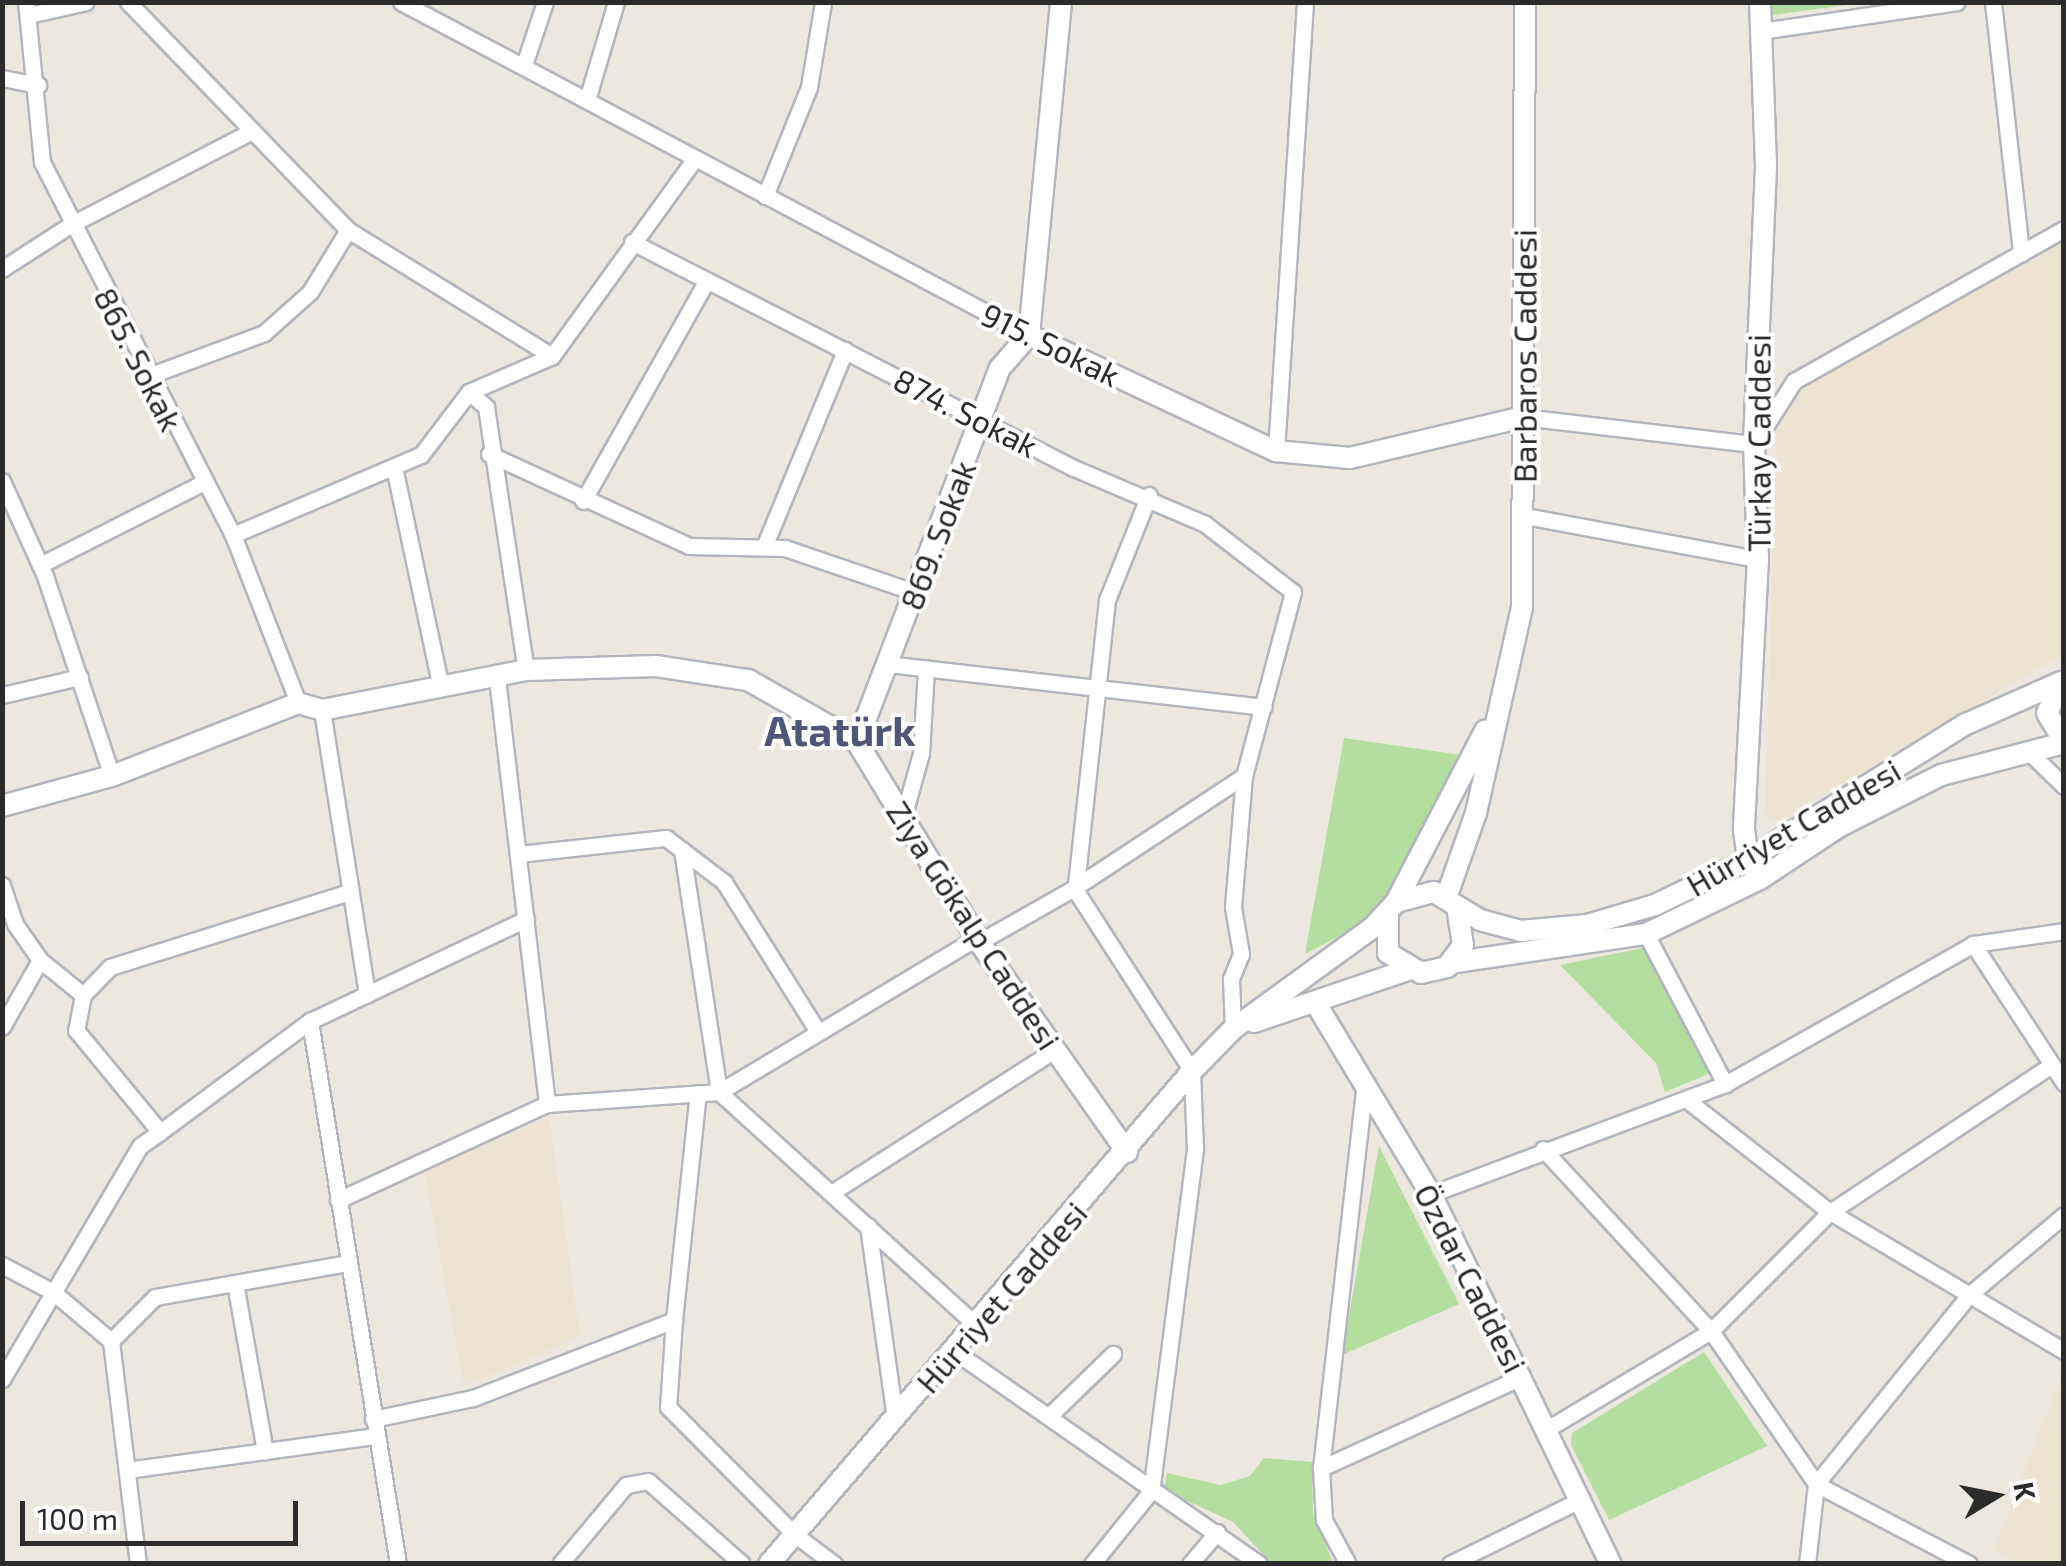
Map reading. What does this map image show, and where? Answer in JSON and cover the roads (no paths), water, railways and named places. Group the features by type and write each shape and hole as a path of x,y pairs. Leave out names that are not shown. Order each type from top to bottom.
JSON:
{"main road":[{"path":"1028,335 1061,2"},
{"name":"Barbaros Caddesi","path":"1452,902 1522,607 1525,2"},
{"name":"Türkay Caddesi","path":"1748,860 1758,560 1754,444 1766,168 1760,2"},
{"name":"869. Sokak","path":"857,742 1000,368 1028,335"},
{"name":"915. Sokak","path":"1028,335 1276,452 1350,458 1524,417"},
{"name":"Ziya Gökalp Caddesi","path":"298,703 322,710 526,670 656,666 748,680 857,742 978,940 1126,1152"},
{"path":"2062,682 2047,714 2064,742"},
{"name":"Hürriyet Caddesi","path":"769,1564 1192,1071 1233,1029 1392,907 1420,891 1522,931 1587,925 1655,905 1748,860 1966,724 2062,682"},
{"path":"2,806 112,776 298,703"},
{"name":"Barbaros Caddesi","path":"1392,907 1497,706"},
{"name":"Hürriyet Caddesi","path":"1233,1029 1408,970 1434,972 1450,963 1646,934 1760,879 1840,826 1940,775 2031,754 2064,742"},
{"path":"1748,860 1760,879"},
{"path":"1450,963 1465,932 1452,902"},
{"path":"1392,907 1388,952 1408,970"},
{"name":"Özdar Caddesi","path":"1315,1002 1430,1194 1582,1498 1610,1564"}],"street":[{"path":"28,9 86,2"},
{"path":"128,2 348,230 552,356"},
{"name":"915. Sokak","path":"401,2 1028,335"},
{"path":"524,64 545,2"},
{"path":"586,100 617,15 616,2"},
{"path":"766,196 809,87 823,2"},
{"path":"1276,452 1305,2"},
{"path":"1761,30 1957,2"},
{"path":"1993,2 2022,253"},
{"name":"865. Sokak","path":"28,9 38,85 42,162 70,225 233,534 298,703"},
{"path":"2,78 38,85"},
{"path":"2,268 70,225 252,131"},
{"path":"233,534 421,456 468,392 552,356 693,160"},
{"path":"1754,444 1794,381 2064,229"},
{"path":"148,376 264,333 310,292 348,230"},
{"name":"874. Sokak","path":"632,242 1074,468 1149,495 1205,524 1293,592 1264,707"},
{"path":"583,501 706,280"},
{"path":"764,547 844,350"},
{"path":"468,392 486,407 489,454 526,670"},
{"name":"915. Sokak","path":"1524,417 1754,444"},
{"path":"489,454 583,501 688,546 785,548 914,592"},
{"path":"394,467 441,688"},
{"path":"2,481 40,565 112,776"},
{"path":"40,565 204,482"},
{"path":"1092,1564 1152,1491 1190,1223 1192,1071 1075,887 1107,600 1149,495"},
{"path":"1524,516 1758,560"},
{"path":"887,664 1097,684 1264,707 1244,776 1232,907 1241,954 1231,979 1233,1029"},
{"path":"903,818 922,753 926,668"},
{"path":"2,695 80,677"},
{"path":"497,678 547,1104"},
{"path":"322,710 367,994"},
{"path":"2031,754 2064,786"},
{"path":"338,1200 547,1104 720,1092 818,1030 1075,887 1244,776"},
{"path":"518,854 666,838 724,882 818,1030"},
{"path":"682,850 720,1092 976,1325"},
{"path":"2,885 15,924 40,960 83,995"},
{"path":"160,1132 76,1030 83,995 110,967 349,892"},
{"path":"2,1379 140,1146 310,1021 526,919"},
{"path":"1430,1194 1725,1084 1972,944 2064,931"},
{"path":"1646,934 1725,1084"},
{"path":"1972,944 2064,1083"},
{"path":"2,1027 40,960"},
{"path":"310,1021 398,1564"},
{"path":"831,1193 1055,1050"},
{"path":"1547,1429 1711,1331 1830,1212 2051,1065"},
{"path":"1348,1564 1324,1520 1321,1468 1364,1088"},
{"path":"698,1094 668,1408 794,1534 834,1564"},
{"path":"1687,1100 1830,1212 2064,1352"},
{"path":"1543,1150 1711,1331 1816,1484 1969,1564"},
{"path":"1808,1564 1816,1484 1970,1295 2064,1216"},
{"path":"868,1226 895,1419"},
{"path":"111,1340 156,1297 348,1263"},
{"path":"2,1266 53,1292 111,1340 138,1564"},
{"path":"235,1283 265,1451"},
{"path":"373,1419 473,1398 674,1320"},
{"path":"954,1351 1259,1564"},
{"path":"1050,1415 1112,1354"},
{"path":"1321,1468 1522,1377"},
{"path":"127,1470 376,1436"},
{"path":"560,1564 626,1485 648,1481 742,1564"},
{"path":"1450,1564 1582,1498"},
{"path":"1190,1564 1217,1532"}],"district":[{"name":"Atatürk","path":"840,729"}]}
